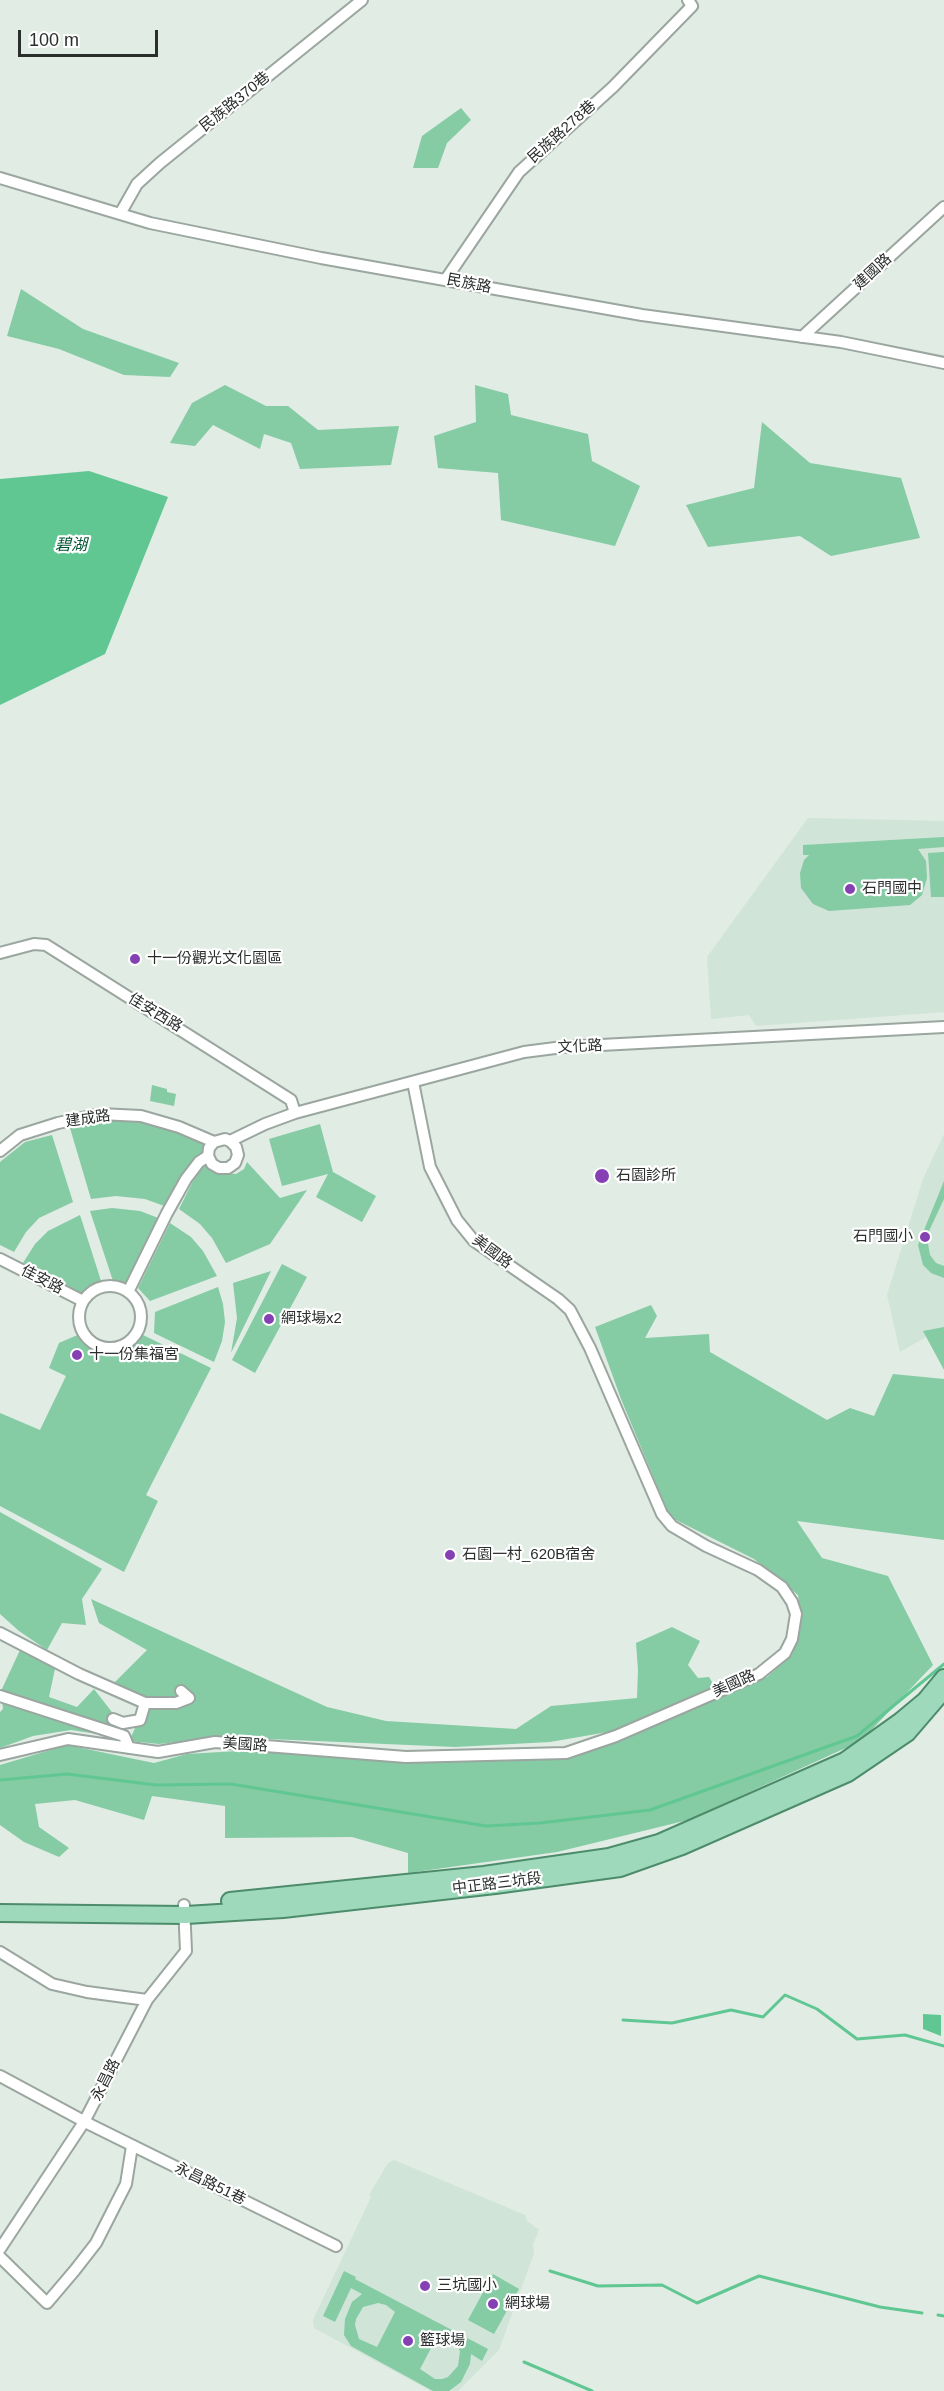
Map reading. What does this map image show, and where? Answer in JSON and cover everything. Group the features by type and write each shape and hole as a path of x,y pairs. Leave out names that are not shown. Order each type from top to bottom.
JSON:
{"main road":[{"name":"中正路三坑段","path":"0,1904 185,1910 484,1875 609,1857 659,1843 845,1761 925,1701 944,1678"},
{"name":"中正路三坑段","path":"0,1913 283,1909 620,1868 682,1846 848,1773 906,1733 944,1690"}],"street":[{"name":"民族路370巷","path":"120,214 137,184 160,163 362,0"},
{"name":"民族路278巷","path":"446,279 519,172 637,63 692,6 688,0"},
{"name":"民族路","path":"0,178 150,223 311,256 642,315 841,342 944,363"},
{"name":"建國路","path":"802,337 944,207"},
{"name":"佳安西路","path":"0,953 34,944 46,945 291,1100 295,1113"},
{"name":"文化路","path":"214,1142 225,1139 230,1141 295,1113 524,1052 563,1047 944,1027"},
{"name":"美國路","path":"0,1755 68,1739 158,1752 215,1742 406,1757 566,1753 616,1736 759,1674 785,1653 792,1639 796,1614 792,1602 782,1587 758,1570 706,1546 672,1526 662,1514 590,1348 570,1310 558,1299 474,1241 457,1220 430,1167 413,1082"},
{"name":"建成路","path":"0,1151 20,1136 58,1123 100,1114 141,1116 179,1126 214,1142"},
{"path":"214,1142 208,1156 212,1164 219,1168 228,1168 235,1163 238,1155 236,1147 230,1141"},
{"path":"128,1292 167,1212 186,1179 199,1161 208,1156"},
{"name":"佳安路","path":"0,1259 83,1301"},
{"path":"104,1287 116,1287 128,1292 139,1308 140,1321 131,1339 118,1347 102,1347 88,1339 83,1332 79,1317 83,1301 92,1292 104,1287"},
{"path":"0,1634 79,1674 145,1703 176,1703 189,1698 181,1691"},
{"path":"0,1696 124,1736 129,1748"},
{"path":"113,1719 123,1723 140,1720 145,1703"},
{"name":"永昌路","path":"0,2249 84,2122 147,2000 186,1951 185,1910"},
{"path":"0,1952 52,1984 87,1992 147,2000"},
{"name":"永昌路51巷","path":"1,2079 336,2246"},
{"path":"0,2257 47,2303 96,2242 126,2184 132,2146"}],"shaded area":[{"path":"461,108 471,120 447,143 438,168 413,168 422,136"},
{"path":"21,289 83,329 179,363 170,377 124,375 59,349 7,336"},
{"path":"225,385 266,406 288,406 318,430 399,426 391,465 300,469 291,443 264,434 260,449 213,425 195,446 170,443 192,403"},
{"path":"475,385 508,394 511,415 588,434 592,461 640,486 615,546 501,520 498,473 438,468 434,436 476,422"},
{"path":"762,422 810,463 901,478 920,538 831,556 800,536 708,547 686,505 754,488"},
{"name":"石門國中","path":"808,818 944,821 944,1012 756,1026 749,1015 711,1019 707,957"},
{"path":"944,837 944,847 918,849 926,861 927,878 922,895 910,905 829,911 813,904 801,888 800,873 804,860 809,855 803,855 803,845"},
{"path":"944,852 944,897 931,897 928,853"},
{"path":"152,1085 176,1094 174,1106 150,1101"},
{"path":"107,1120 143,1122 176,1131 211,1146 167,1207 145,1199 116,1196 91,1199 70,1128"},
{"path":"320,1124 333,1172 376,1196 362,1222 316,1197 328,1174 282,1186 269,1139"},
{"name":"石門國小","path":"944,1134 944,1334 926,1337 900,1352 887,1295 923,1179"},
{"path":"52,1135 73,1202 39,1218 26,1232 14,1252 0,1245 0,1162 25,1142"},
{"path":"247,1162 280,1198 307,1190 270,1244 226,1263 212,1238 200,1224 179,1209 193,1181 204,1166 209,1164 213,1172 236,1174 244,1169"},
{"path":"944,1181 944,1199 929,1231 928,1244 930,1255 936,1263 944,1266 944,1278 931,1273 923,1265 918,1245"},
{"path":"112,1208 140,1211 161,1219 129,1283 113,1281 90,1211"},
{"path":"80,1215 102,1284 91,1290 87,1296 23,1263 35,1244 48,1231"},
{"path":"170,1223 191,1237 203,1251 217,1276 150,1301 138,1288"},
{"name":"網球場x2","path":"282,1264 307,1277 255,1373 232,1360"},
{"path":"271,1271 231,1353 237,1318 233,1283"},
{"path":"218,1287 225,1322 222,1341 214,1362 154,1333 155,1312"},
{"path":"651,1305 657,1316 645,1338 709,1334 710,1352 827,1420 850,1408 874,1416 893,1374 944,1379 944,1540 797,1521 822,1558 888,1576 933,1665 861,1741 688,1820 557,1852 408,1873 408,1853 352,1837 225,1838 225,1806 152,1796 144,1820 75,1800 35,1804 39,1827 69,1848 59,1857 24,1842 0,1825 0,1765 67,1745 154,1763 187,1754 254,1750 500,1760 622,1740 767,1677 792,1655 801,1618 798,1595 754,1559 670,1517 621,1399 595,1327"},
{"path":"944,1327 944,1370 923,1331"},
{"path":"89,1330 94,1340 107,1348 123,1349 143,1335 211,1368 146,1495 158,1501 124,1572 0,1506 0,1413 40,1430 66,1376 49,1368 59,1343"},
{"path":"0,1512 102,1569 82,1599 86,1625 62,1623 47,1650 19,1631 0,1614"},
{"path":"91,1599 327,1707 386,1721 516,1729 551,1706 637,1698 636,1643 672,1627 700,1641 688,1665 698,1678 709,1677 716,1689 619,1730 550,1742 455,1747 223,1737 159,1744 129,1741 145,1707 112,1685 147,1650 99,1623"},
{"path":"20,1650 56,1664 49,1697 77,1707 94,1689 115,1716 117,1737 71,1730 33,1736 0,1748 0,1712 3,1709 1,1691"},
{"name":"三坑國小","path":"394,2160 525,2215 527,2221 539,2230 533,2244 534,2253 499,2350 458,2391 431,2391 314,2328 313,2320 371,2197 369,2195 388,2163"},
{"path":"344,2271 488,2349 482,2361 471,2354 470,2364 461,2382 449,2391 433,2391 351,2346 344,2335 345,2319 352,2302 362,2294 351,2288 335,2322 323,2316","holes":["378,2303 386,2305 395,2312 377,2347 359,2339 355,2325 363,2307","438,2335 454,2341 460,2351 458,2366 448,2377 442,2379 435,2379 420,2369"]},
{"name":"網球場","path":"493,2274 519,2289 494,2334 468,2320"}],"water":[{"name":"碧湖","path":"89,471 168,497 105,654 0,705 0,479"},
{"path":"923,2014 941,2015 941,2036 923,2029"}],"waterway":[{"path":"0,1780 67,1774 156,1785 231,1784 486,1826 540,1823 650,1810 857,1736 944,1664"},
{"path":"623,2020 672,2023 731,2010 763,2017 785,1995 817,2009 857,2039 905,2035 944,2046"},
{"path":"550,2271 598,2286 662,2285 697,2303 759,2276 880,2307 922,2313"},
{"path":"938,2315 944,2316"},
{"path":"524,2362 592,2391"}],"place":[{"name":"石門國中","path":"850,889"},
{"name":"十一份觀光文化園區","path":"135,959"},
{"name":"石園診所","path":"602,1176"},
{"name":"石門國小","path":"925,1237"},
{"name":"網球場x2","path":"269,1319"},
{"name":"十一份集福宮","path":"77,1355"},
{"name":"石園一村_620B宿舍","path":"450,1555"},
{"name":"三坑國小","path":"425,2286"},
{"name":"網球場","path":"493,2304"},
{"name":"籃球場","path":"408,2341"}]}
